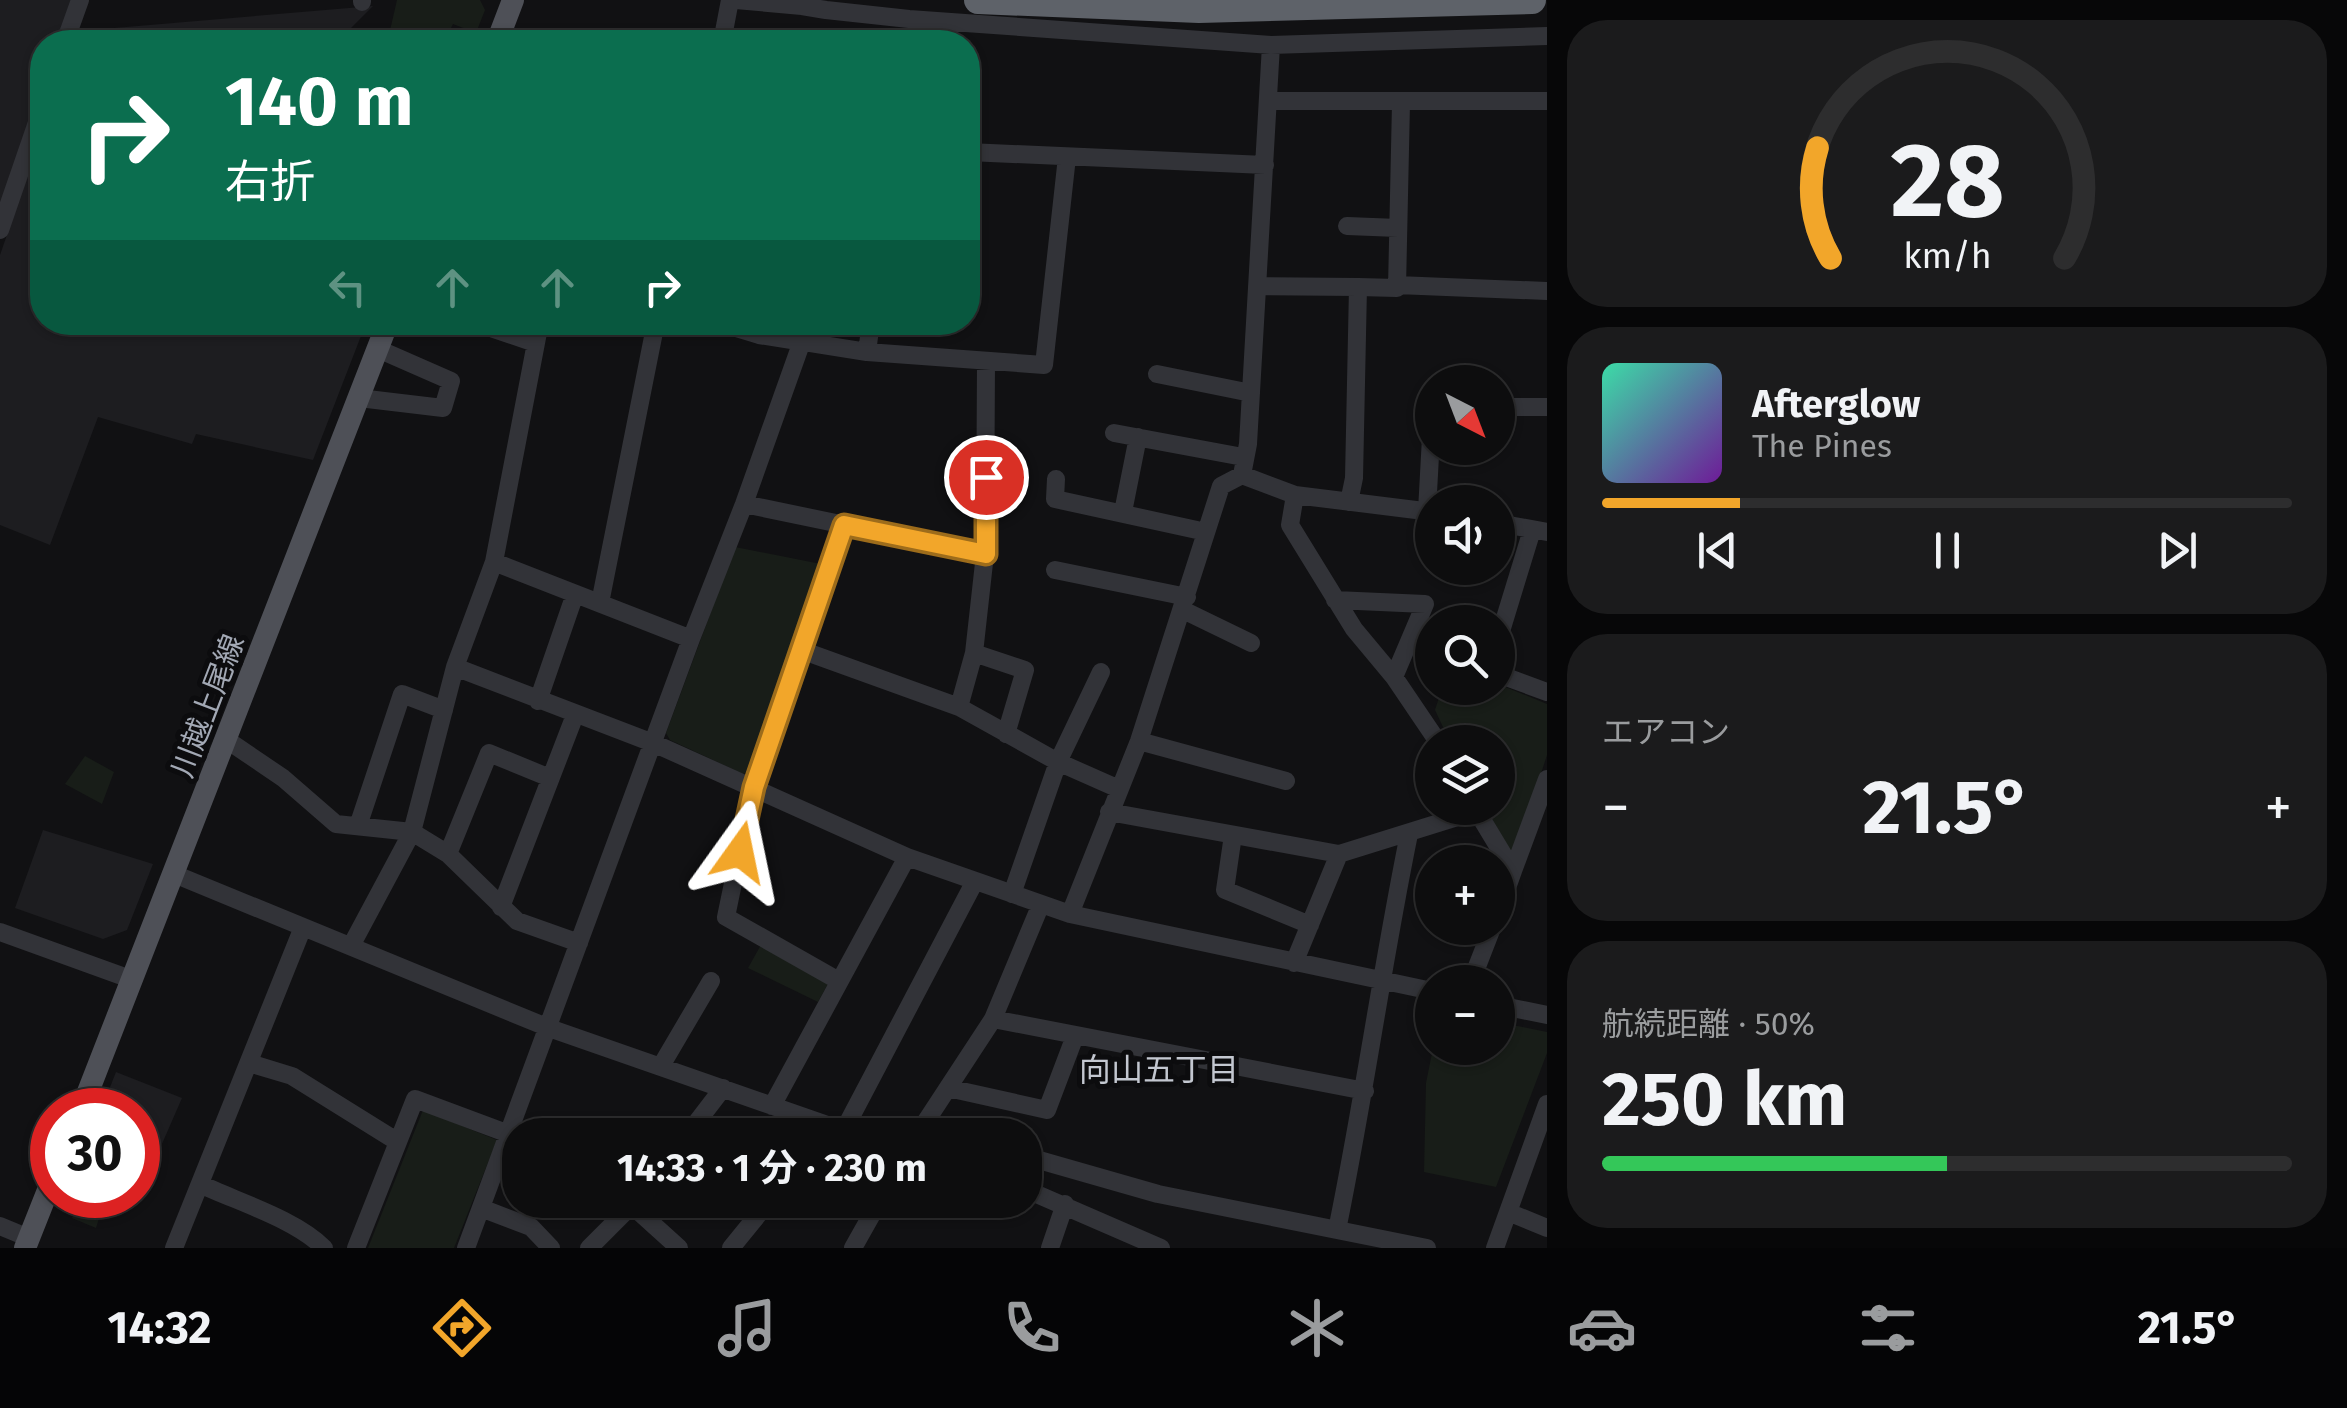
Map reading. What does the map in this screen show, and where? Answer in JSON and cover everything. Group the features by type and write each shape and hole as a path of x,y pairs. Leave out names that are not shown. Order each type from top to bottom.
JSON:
{"highway":[{"path":"978,0 1199,9 1532,0"}],"main road":[{"path":"501,30 513,0"},
{"name":"川越上尾線","path":"90,1088 383,335"},
{"path":"27,1243 37,1218"}],"street":[{"path":"69,30 80,0"},
{"path":"725,30 733,0 798,3 947,22 1271,45 1547,36"},
{"path":"947,22 947,30"},
{"path":"1070,914 1138,741 1221,486 1243,466 1248,444 1271,45"},
{"path":"1270,101 1547,101"},
{"path":"1257,286 1397,288 1401,103"},
{"path":"0,230 30,143"},
{"path":"980,153 1264,165"},
{"path":"776,335 801,344 867,352 1044,365 1066,157"},
{"path":"1346,226 1398,228"},
{"path":"1397,285 1547,291"},
{"path":"1349,502 1354,478 1358,287"},
{"path":"513,335 535,342"},
{"path":"351,946 412,832 455,667 494,562 537,335"},
{"path":"600,603 653,335"},
{"path":"867,352 869,335"},
{"path":"520,1118 579,943 801,344"},
{"path":"359,398 442,408 451,381 378,349"},
{"path":"959,708 974,652 986,554 986,362"},
{"path":"1157,374 1251,393"},
{"path":"1515,407 1547,407"},
{"path":"1114,432 1243,466 1295,495 1415,509"},
{"path":"1123,512 1138,437"},
{"path":"1056,478 1056,499 1206,532"},
{"path":"1295,495 1290,525 1334,600 1426,725"},
{"path":"744,504 986,554"},
{"path":"840,981 726,916 754,787 844,525"},
{"path":"1512,605 1540,531 1515,526"},
{"path":"494,562 691,639"},
{"path":"1055,570 1185,604 1251,643"},
{"path":"538,701 575,594"},
{"path":"1334,600 1425,604 1394,677"},
{"path":"800,650 959,708 1119,790"},
{"path":"974,652 1025,670 1006,734"},
{"path":"455,667 654,743 907,857 1070,914 1415,987"},
{"path":"1012,894 1058,762 1102,672"},
{"path":"1515,680 1547,692"},
{"path":"358,826 402,694 444,710"},
{"path":"501,907 575,715"},
{"path":"226,740 284,778 336,824 412,832 448,854 517,921 579,943"},
{"path":"1138,741 1286,781"},
{"path":"448,854 489,753 550,778"},
{"path":"1515,866 1546,783"},
{"path":"1109,812 1339,854 1433,825"},
{"path":"1337,1230 1409,834"},
{"path":"1233,835 1225,890 1310,924"},
{"path":"1294,963 1339,854"},
{"path":"772,1106 907,857"},
{"path":"174,874 549,1028 802,1118"},
{"path":"846,1118 975,880"},
{"path":"928,1118 993,1019 1042,904"},
{"path":"174,1248 304,927"},
{"path":"0,932 133,980"},
{"path":"661,1066 711,982"},
{"path":"1515,1008 1547,1015"},
{"path":"993,1019 1365,1091"},
{"path":"948,1088 1046,1110 1075,1036"},
{"path":"249,1062 292,1076 398,1142"},
{"path":"700,1118 724,1088"},
{"path":"356,1248 415,1099 502,1132"},
{"path":"1495,1248 1547,1104"},
{"path":"1042,1161 1158,1194 1427,1248"},
{"path":"466,1248 502,1162"},
{"path":"200,1184 312,1236 324,1248"},
{"path":"1042,1195 1161,1248"},
{"path":"1050,1248 1065,1204"},
{"path":"481,1208 530,1227 551,1248"},
{"path":"1508,1212 1547,1228"},
{"path":"588,1248 617,1218"},
{"path":"648,1218 679,1248"},
{"path":"731,1248 755,1218"},
{"path":"853,1248 870,1218"},
{"path":"0,1226 27,1243"},
{"path":"288,1248 296,1228"}],"shaded area":[{"path":"0,0 75,0 64,30 30,30 30,127 0,213"},
{"path":"397,0 480,0 485,10 477,30 453,24 450,30 390,30"},
{"path":"373,6 349,30 91,30"},
{"path":"30,169 30,335 361,335 313,460 196,434 192,444 98,417 50,545 0,525 0,255"},
{"path":"735,547 826,565 751,771 743,774 670,740 666,733"},
{"path":"1515,691 1547,704 1547,755 1516,851 1515,845 1502,845 1491,825 1515,825 1515,725 1442,725 1437,705 1515,705"},
{"path":"85,756 114,772 102,804 65,784"},
{"path":"43,830 153,864 127,930 103,939 15,908"},
{"path":"762,943 828,984 818,1002 748,968"},
{"path":"1515,1025 1547,1032 1547,1053 1496,1187 1424,1172 1430,1065 1515,1065"},
{"path":"116,1072 157,1088 110,1088"},
{"path":"160,1089 182,1098 160,1148"},
{"path":"423,1110 497,1140 454,1248 368,1248"},
{"path":"72,1218 99,1218 96,1228"}],"district":[{"name":"向山五丁目","path":"1159,1070"}],"route":[{"path":"740,852 754,787 844,525 986,554 986,477"}]}
